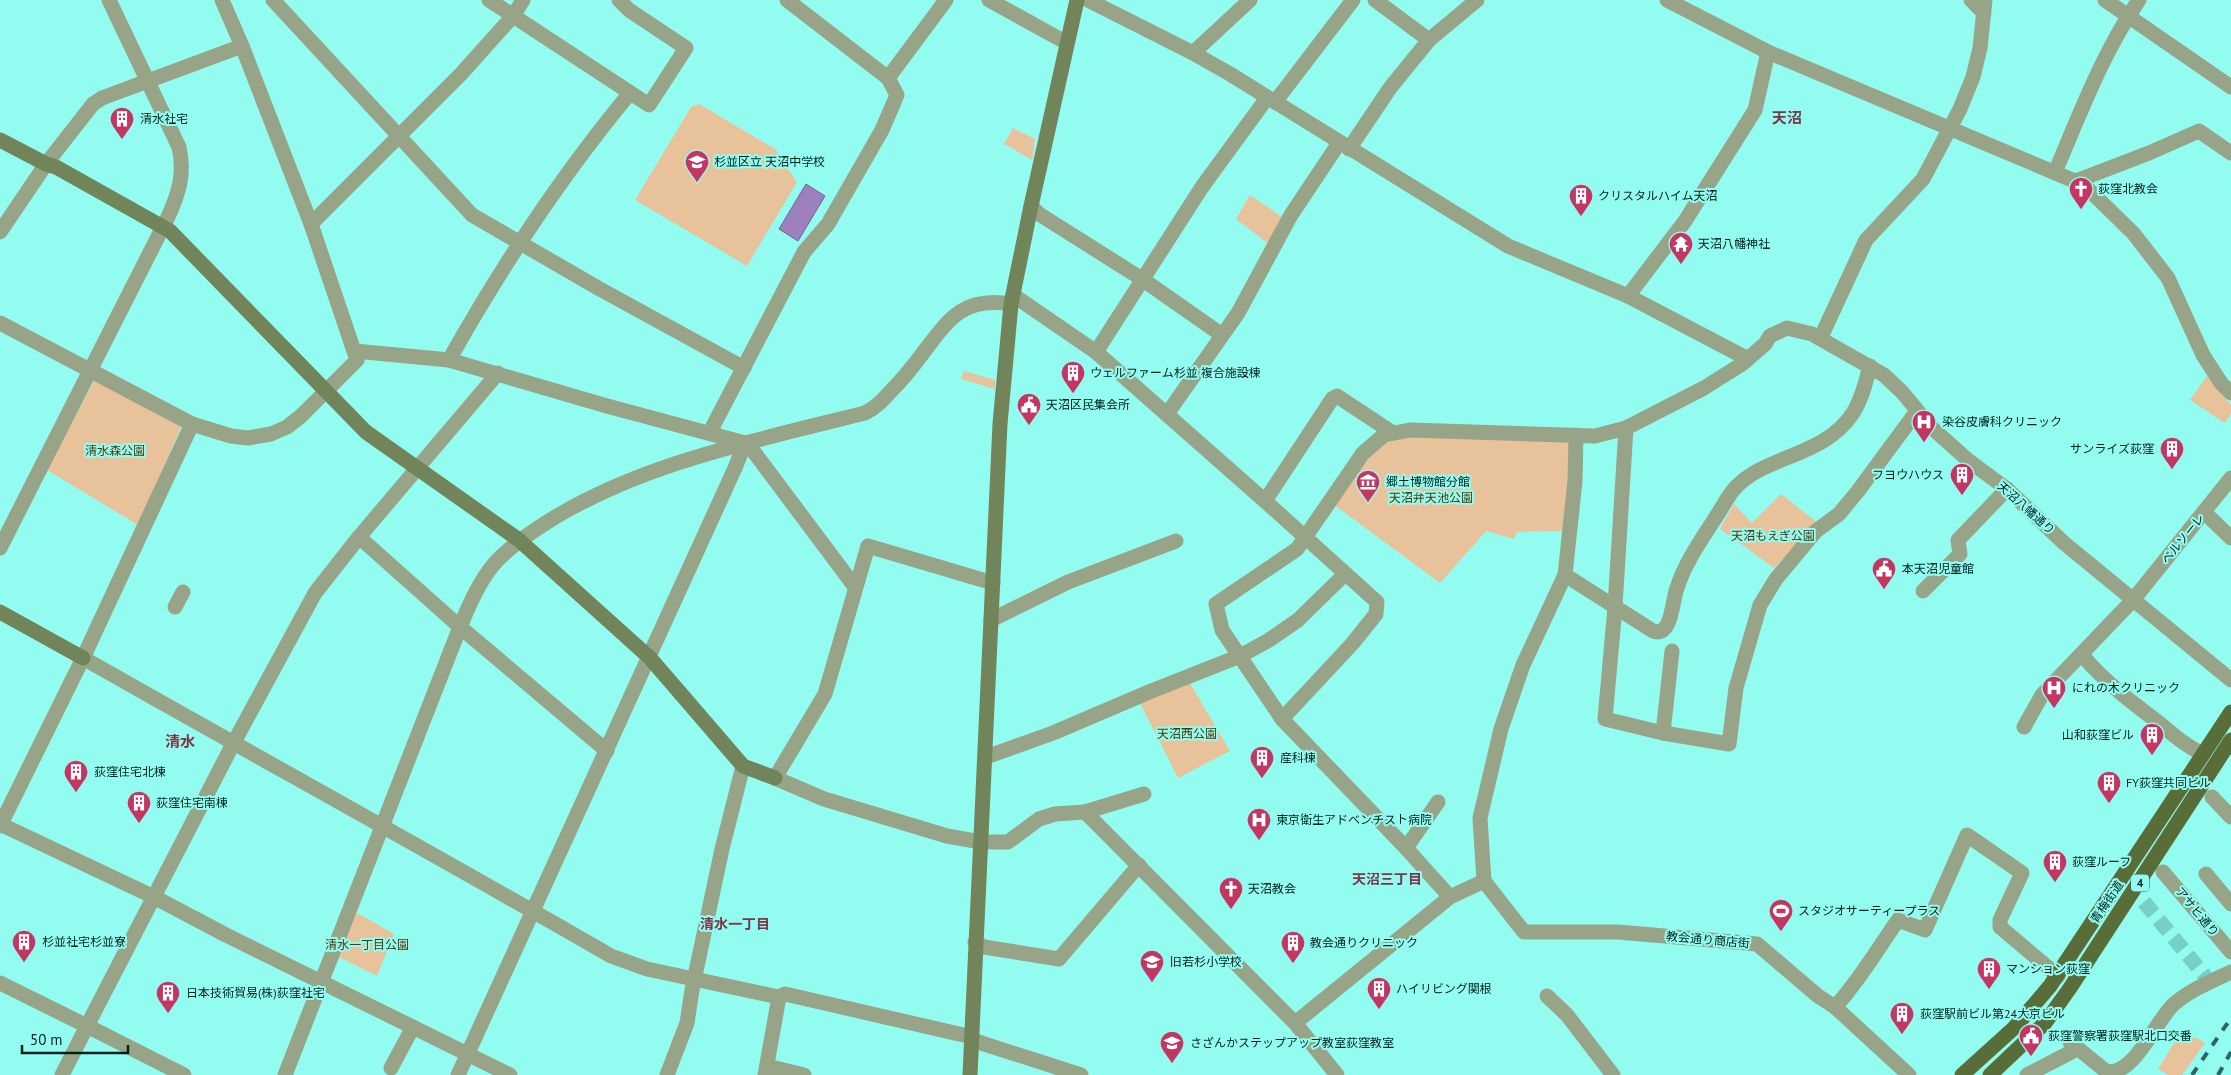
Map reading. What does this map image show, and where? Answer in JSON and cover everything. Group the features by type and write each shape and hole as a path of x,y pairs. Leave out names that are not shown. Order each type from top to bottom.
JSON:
{"main road":[{"name":"青梅街道","path":"1962,1075 2014,1028 2058,976 2231,712"},
{"name":"青梅街道","path":"1990,1075 2045,1023 2231,740"}],"street":[{"path":"0,548 179,191 182,163 179,147 109,0"},
{"path":"222,0 242,46 311,224 356,355"},
{"path":"273,0 400,135 450,193 472,215 744,368"},
{"path":"489,0 649,105 686,48 629,10 619,0"},
{"path":"311,224 461,74 513,16 523,0"},
{"path":"714,433 713,426 804,252 828,224 882,130 897,95 888,78 787,0"},
{"path":"888,78 946,0"},
{"path":"989,0 1067,43"},
{"path":"970,1075 1000,424 1012,299 1077,0"},
{"path":"1088,0 1193,53 1508,246 1628,296 1748,359"},
{"path":"1193,53 1250,0"},
{"path":"1096,352 1202,186 1353,0"},
{"path":"1375,0 1429,40"},
{"path":"1167,414 1238,313 1291,215 1429,40 1477,0"},
{"path":"1821,337 1866,240 1923,179 1950,129 1973,77 1984,7 1971,0"},
{"path":"2105,0 2231,87"},
{"path":"2055,172 2089,92 2127,16 2138,0"},
{"path":"1671,1 1768,52 2084,185 2134,234 2168,278 2204,355 2221,383 2231,393"},
{"path":"0,232 46,164 93,104 102,98 242,46"},
{"path":"1628,296 1685,221 1755,110 1768,52"},
{"path":"450,360 519,243 603,125 630,93"},
{"path":"2076,181 2149,153 2199,131 2231,152"},
{"path":"0,140 46,164 56,167 170,231 366,432 519,540 650,658 743,766 824,799 947,836 981,842 1008,842 1039,819 1054,814 1085,812 1144,794"},
{"path":"1031,206 1039,214 1142,279 1222,335"},
{"path":"1012,299 1096,352 1377,602 1376,614 1352,644 1282,719"},
{"path":"285,1075 323,982 460,627 478,589 495,563 519,540 564,510 652,472 745,442 865,413 876,408 911,368 945,323 962,310 979,304 1002,303 1012,299"},
{"path":"0,323 192,424 231,436 260,437 287,427 326,391 356,355"},
{"name":"天沼八幡通り","path":"1393,433 1410,430 1595,436 1626,428 1704,388 1748,359 1765,344 1770,336 1787,328 1821,337 1870,366 1902,392 1932,428 1969,461 2008,489 2064,543 2231,680"},
{"path":"356,355 450,360 607,406 745,442 855,587"},
{"path":"1565,575 1653,631 1658,633 1664,631 1668,625 1672,602 1680,578 1729,496 1748,475 1801,454 1839,430 1854,412 1870,366"},
{"path":"62,1075 233,744 315,593 359,537 498,373"},
{"path":"1265,501 1332,399 1337,396 1393,433"},
{"path":"1626,428 1615,608 1605,720 1663,733 1729,744 1736,688 1760,605 1776,578 1816,532 1839,514 1918,411"},
{"path":"192,424 83,658 0,825 154,896 224,934 510,1075"},
{"path":"1393,433 1384,435 1363,453 1306,539 1297,549 1216,604 1222,630 1282,719 1406,848 1450,897"},
{"path":"1295,1023 1450,897 1492,887 1480,818 1501,729 1523,665 1565,575 1575,481 1576,435"},
{"path":"458,1075 650,658 745,442"},
{"name":"ベルソーレ","path":"2024,727 2042,695 2133,600 2231,478"},
{"path":"1923,591 1960,554 1958,540 2008,489"},
{"path":"2204,512 2231,538"},
{"path":"359,537 460,627 607,751"},
{"path":"991,620 1068,582 1176,541"},
{"path":"775,778 825,694 868,546 993,583"},
{"path":"986,757 1053,733 1240,656 1269,640 1298,620 1345,574"},
{"path":"175,607 183,592"},
{"path":"0,612 233,744 383,825 611,956 648,970 779,997 785,994 972,1039 1081,1075"},
{"path":"1663,733 1672,651"},
{"path":"2082,655 2095,670 2135,705 2191,748 2203,754"},
{"path":"667,1075 687,1023 722,849 743,766"},
{"path":"2212,797 2231,817"},
{"path":"1406,848 1438,802"},
{"path":"1085,812 1140,865 1295,1023 1337,1075"},
{"path":"1835,1007 1855,985 1898,920 1924,930 1967,835 2022,873 2000,920 2000,928 2058,976"},
{"path":"975,942 984,947 1059,959 1140,865"},
{"name":"アサヒ通り","path":"2163,872 2231,952"},
{"path":"2206,874 2231,904"},
{"name":"教会通り商店街","path":"1492,887 1524,932 1618,932 1757,944 1818,996 1835,1007 1909,1075"},
{"path":"2027,1075 2073,1046 2107,1072 2112,1073 2125,1069 2139,1055 2165,1013 2175,1003 2231,972"},
{"path":"0,983 184,1075"},
{"path":"1548,996 1567,1014 1613,1075"},
{"path":"779,997 766,1070 804,1075"},
{"path":"391,1068 413,1027"}],"green space":[{"path":"699,104 775,149 797,182 747,266 635,200 691,107"},
{"path":"1013,128 1035,139 1032,160 1004,144"},
{"path":"1250,195 1285,219 1270,245 1236,219"},
{"path":"964,371 995,380 995,389 961,379"},
{"path":"2207,376 2231,405 2231,413 2225,423 2190,400"},
{"name":"清水森公園","path":"96,377 182,425 138,525 47,470"},
{"name":"天沼弁天池公園","path":"1414,432 1465,439 1569,441 1570,466 1565,531 1517,532 1514,539 1486,531 1440,583 1333,504 1374,451 1394,437"},
{"name":"天沼もえぎ公園","path":"1781,494 1818,523 1774,568 1720,529 1734,504 1752,523"},
{"name":"天沼西公園","path":"1188,680 1230,751 1178,778 1139,701"},
{"name":"清水一丁目公園","path":"359,914 394,934 377,976 339,957 355,915"},
{"path":"2182,1030 2205,1043 2182,1075 2168,1075 2158,1069"}],"shaded area":[{"path":"806,184 825,196 798,241 779,229"}],"tunnel":[{"path":"2144,902 2210,982"}],"railway":[{"path":"2192,1075 2231,1018"},
{"path":"2218,1075 2231,1052"}],"place":[{"name":"清水社宅","path":"122,140"},
{"name":"杉並区立 天沼中学校","path":"697,183"},
{"name":"荻窪北教会","path":"2081,210"},
{"name":"クリスタルハイム天沼","path":"1581,217"},
{"name":"天沼八幡神社","path":"1681,265"},
{"name":"ウェルファーム杉並 複合施設棟","path":"1073,394"},
{"name":"天沼区民集会所","path":"1029,426"},
{"name":"染谷皮膚科クリニック","path":"1924,443"},
{"name":"サンライズ荻窪","path":"2172,470"},
{"name":"フヨウハウス","path":"1962,496"},
{"name":"郷土博物館分館","path":"1368,503"},
{"name":"本天沼児童館","path":"1884,590"},
{"name":"にれの木クリニック","path":"2054,709"},
{"name":"山和荻窪ビル","path":"2152,756"},
{"name":"産科棟","path":"1262,779"},
{"name":"荻窪住宅北棟","path":"76,793"},
{"name":"FY荻窪共同ビル","path":"2109,804"},
{"name":"荻窪住宅南棟","path":"139,824"},
{"name":"東京衛生アドベンチスト病院","path":"1259,841"},
{"name":"荻窪ルーフ","path":"2055,883"},
{"name":"天沼教会","path":"1231,910"},
{"name":"スタジオサーティープラス","path":"1781,932"},
{"name":"杉並社宅杉並寮","path":"24,963"},
{"name":"教会通りクリニック","path":"1293,964"},
{"name":"旧若杉小学校","path":"1152,983"},
{"name":"マンション荻窪","path":"1989,990"},
{"name":"ハイリビング関根","path":"1379,1010"},
{"name":"日本技術貿易(株)荻窪社宅","path":"168,1014"},
{"name":"荻窪駅前ビル第24大京ビル","path":"1902,1035"},
{"name":"荻窪警察署荻窪駅北口交番","path":"2031,1057"},
{"name":"さざんかステップアップ教室荻窪教室","path":"1172,1064"}],"district":[{"name":"天沼","path":"1787,118"},
{"name":"清水","path":"180,742"},
{"name":"天沼三丁目","path":"1387,879"},
{"name":"清水一丁目","path":"735,924"}]}
